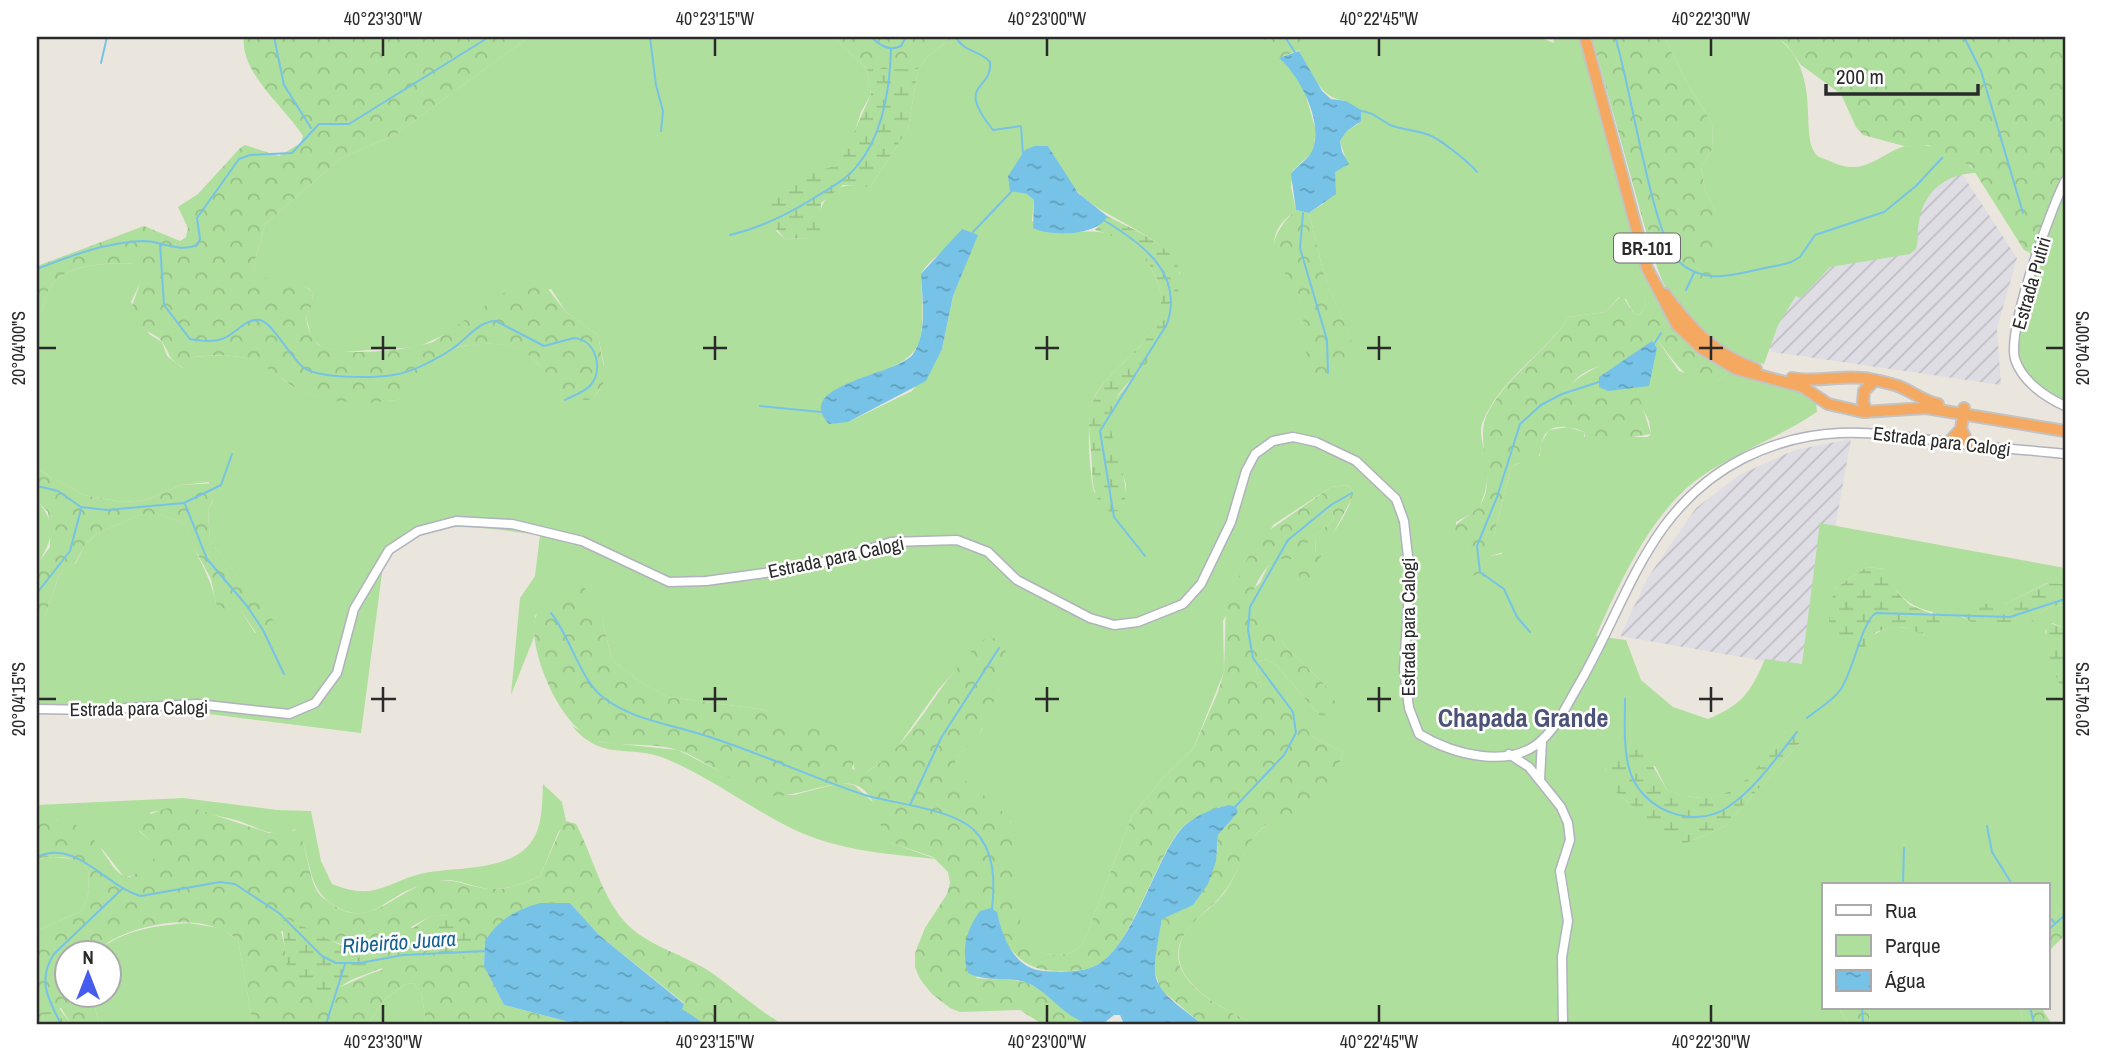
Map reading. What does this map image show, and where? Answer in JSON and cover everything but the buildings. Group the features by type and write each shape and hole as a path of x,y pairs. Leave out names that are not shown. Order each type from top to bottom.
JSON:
{"highway":[{"name":"BR-101","path":"1587,37 1641,246 1660,296 1677,325 1701,348 1728,365 1759,377 1803,387 1828,404 1867,412 1926,408 2065,424"},
{"name":"BR-101","path":"1587,37 1649,256 1666,296 1688,325 1723,354 1766,372 1804,380 1843,376 1875,380 1899,386 1927,402 2065,431"},
{"path":"1867,412 1863,402 1864,391 1875,380"},
{"path":"1963,411 1961,429 1969,445"},
{"path":"1949,442 1961,429"}],"street":[{"name":"Estrada Putiri","path":"2065,181 2029,279 2014,349 2019,367 2030,382 2065,406"},
{"name":"Estrada para Calogi","path":"37,709 94,710 197,704 289,714 315,703 337,673 354,608 389,550 418,531 456,521 512,524 582,541 669,582 706,581 765,573 834,560 891,542 957,540 988,552 1017,580 1090,618 1114,625 1138,622 1183,604 1201,583 1231,522 1246,471 1255,454 1273,441 1293,438 1316,442 1356,461 1396,499 1404,521 1410,575 1404,669 1409,708 1419,734 1470,756 1509,754 1542,741 1596,654 1650,544 1672,514 1694,491 1744,458 1813,434 1878,431 1969,445 2065,454"},
{"path":"1540,780 1542,741"},
{"path":"1509,754 1529,766 1561,807 1568,823 1570,840 1560,871 1568,921 1562,957 1563,1024"}],"shaded area":[{"path":"1951,157 2017,258 1997,329 2001,385 1772,352 1741,287"},
{"path":"1851,439 1810,669 1620,636 1648,577 1696,508 1739,475 1795,450"}],"green space":[{"path":"244,37 529,37 396,134 340,159 265,224 253,268 269,279 299,284 312,292 313,303 306,316 308,328 319,345 329,349 358,352 408,348 433,342 514,286 544,284 566,312 598,335 606,379 595,396 589,400 574,398 563,391 534,360 522,351 505,345 471,345 450,350 437,360 414,396 386,401 339,401 310,394 293,387 258,362 240,357 193,357 184,368 172,359 160,339 138,325 130,312 140,283 135,264 88,266 66,274 56,280 49,289 37,319 37,266 144,226 180,241 186,237 188,228 178,207 198,194 240,148 245,145 279,156 301,143 303,136 265,89 249,63"},
{"path":"529,37 834,37 867,69 871,94 861,112 847,155 840,164 827,169 776,231 785,239 810,238 823,204 833,190 854,185 870,187 908,129 918,69 927,57 953,37 1262,37 1295,72 1303,86 1316,131 1313,152 1293,170 1291,187 1296,210 1276,232 1276,253 1300,297 1306,330 1356,353 1324,275 1309,213 1326,201 1333,192 1334,172 1345,157 1340,141 1347,131 1358,124 1346,101 1329,95 1312,76 1299,51 1305,37 1539,37 1554,43 1553,37 1580,37 1655,293 1646,299 1639,315 1634,314 1626,299 1619,297 1605,312 1569,317 1501,392 1481,427 1487,470 1484,493 1478,510 1456,522 1456,543 1466,545 1488,563 1490,556 1502,554 1494,534 1511,468 1540,456 1541,443 1549,430 1568,427 1584,432 1584,437 1648,437 1651,434 1649,421 1639,401 1601,396 1571,396 1570,386 1576,380 1625,353 1658,341 1679,371 1711,382 1717,382 1733,368 1815,390 1817,412 1705,474 1686,488 1654,525 1640,547 1596,636 1626,640 1641,680 1673,707 1708,719 1737,703 1744,696 1765,659 1802,664 1820,523 2065,568 2065,584 2047,583 2005,604 1978,604 1958,615 1971,622 2031,622 2046,609 2065,605 2065,628 2052,623 2045,631 2059,685 2065,690 2065,907 2050,918 2050,883 1822,883 1822,1009 1839,1009 1849,1024 1255,1024 1228,1011 1199,991 1188,979 1181,966 1179,951 1184,935 1227,889 1247,847 1258,832 1322,788 1338,767 1343,752 1311,736 1261,688 1256,669 1260,661 1267,659 1279,668 1320,716 1325,685 1284,645 1278,625 1249,612 1247,605 1251,591 1260,583 1269,564 1274,559 1306,549 1308,524 1331,507 1334,519 1316,535 1315,556 1297,580 1330,539 1344,516 1354,492 1347,485 1331,487 1273,525 1223,621 1224,672 1193,749 1164,777 1132,816 1083,944 1062,955 1044,954 1034,950 1024,936 1017,906 1011,822 955,773 955,758 982,730 999,687 976,647 938,690 891,756 866,772 855,771 853,763 806,728 765,710 668,697 642,683 612,660 602,619 554,596 535,616 534,637 511,695 520,598 535,576 540,535 473,527 438,528 409,537 384,558 361,733 201,713 147,710 37,713 37,616 45,616 59,575 76,563 85,545 96,534 141,514 158,514 186,524 216,604 241,611 255,633 276,625 210,541 208,510 213,501 209,482 181,485 146,500 122,502 84,495 37,469 37,319 49,289 66,274 89,266 136,264 140,283 131,302 149,334 162,342 167,356 183,368 193,357 240,357 266,366 306,393 328,399 386,401 414,392 433,365 448,351 469,345 495,344 508,345 527,354 562,391 595,396 600,389 604,367 598,335 566,312 551,289 485,307 454,330 418,347 340,352 322,347 312,339 306,316 311,303 310,289 270,283 253,268 265,224 340,159 396,134","holes":["1048,146 1067,178 1081,195 1164,249 1174,260 1180,273 1149,360 1113,402 1109,431 1126,484 1124,505 1094,492 1089,446 1091,410 1101,387 1151,333 1159,318 1161,301 1157,281 1142,255 1119,238 1096,232 1054,230 1032,221 1034,200 1027,193","977,235 953,296 942,349 912,391 848,422 851,382 894,366 916,349 922,321 921,274 938,255","1867,567 1885,569 1903,598 1917,607 1933,612 1924,635 1894,627 1881,631 1867,641 1834,589","1786,731 1799,744 1725,826 1687,843 1626,801 1616,791 1605,768 1655,766 1667,790 1689,797 1708,798 1724,794 1750,776"]},
{"path":"834,37 953,37 927,57 918,69 867,69"},
{"path":"1262,37 1305,37 1302,49 1279,58"},
{"path":"1592,37 1664,37 1687,83 1712,123 1713,148 1701,167 1705,190 1716,212 1717,270 1712,281 1705,284 1690,283 1667,256 1653,232 1645,228"},
{"path":"1664,37 1777,37 1792,52 1801,69 1806,87 1810,136 1819,157 1843,166 1858,167 1902,147 1932,146 1962,159 1976,173 1955,176 1931,193 1921,211 1916,249 1910,254 1830,267 1801,298 1796,296 1778,325 1764,364 1738,356 1700,331 1667,291 1653,255 1645,228 1653,232 1660,242 1716,245 1716,212 1705,190 1701,167 1713,148 1712,123 1687,83"},
{"path":"1777,37 2065,37 2065,169 2034,248 2029,252 2024,250 1971,166 1928,145 1904,146 1863,135 1856,127 1841,94 1801,65 1787,45"},
{"path":"867,69 918,69 908,129 870,187 843,185 821,203 820,233 810,238 785,239 768,219 770,206 775,196 794,181 840,164 871,94"},
{"path":"2065,169 2065,406 2033,387 2011,350 2034,261 2029,252 2034,248"},
{"path":"1296,210 1309,213 1324,275 1356,352 1351,365 1332,373 1316,373 1311,368 1306,351 1301,300 1275,254 1278,232"},
{"path":"1107,216 1161,246 1175,260 1180,282 1173,311 1161,340 1113,406 1112,432 1125,492 1124,505 1120,511 1110,512 1100,502 1093,484 1089,431 1091,406 1103,384 1152,331 1159,316 1161,298 1156,278 1139,252 1115,237 1095,230"},
{"path":"1655,293 1733,368 1717,382 1696,379 1676,364 1658,341 1581,375 1570,386 1571,396 1625,393 1639,396 1651,434 1595,443 1586,442 1584,432 1574,428 1551,429 1542,441 1538,459 1516,464 1511,468 1494,534 1511,550 1490,556 1487,577 1472,575 1469,547 1451,542 1449,535 1457,524 1477,509 1484,498 1487,475 1483,432 1489,410 1507,385 1550,341 1569,317 1605,312 1622,295 1634,314 1639,315 1643,311 1647,295"},
{"path":"37,469 84,495 122,502 146,500 181,485 216,483 218,490 208,510 210,541 276,624 273,644 265,646 241,611 221,608 216,604 211,579 190,540 186,524 158,514 141,514 96,534 85,545 73,567 59,575 45,616 37,616 37,564 50,547 50,532 48,512 37,501"},
{"path":"1347,485 1354,492 1351,500 1310,577 1300,589 1298,565 1305,557 1315,556 1316,535 1334,519 1331,507 1308,524 1309,537 1304,555 1296,559 1274,559 1270,563 1256,584 1249,606 1250,612 1278,622 1284,645 1325,685 1342,713 1320,716 1279,668 1267,659 1260,661 1256,669 1261,688 1297,714 1311,736 1343,752 1340,761 1327,788 1313,802 1270,822 1256,835 1229,884 1188,929 1178,951 1180,966 1198,991 1255,1024 1202,1024 1160,989 1153,965 1162,919 1217,852 1220,807 1193,819 1179,831 1131,924 1108,957 1086,969 1040,969 1013,952 1002,937 976,978 1030,984 1075,1017 1093,1024 1042,1024 1020,1010 960,1012 932,994 920,979 915,967 915,953 925,928 947,894 950,883 948,872 933,857 889,842 875,806 866,792 851,784 840,784 777,796 766,795 681,751 602,742 575,726 563,711 538,657 534,625 540,609 545,602 560,593 585,588 602,619 612,660 642,683 668,697 765,710 850,742 856,751 852,769 866,772 880,763 906,737 973,648 989,637 999,640 1006,650 999,687 986,723 977,737 955,758 955,772 994,804 1011,823 1016,839 1018,902 1026,939 1037,950 1054,955 1066,954 1083,944 1132,816 1164,777 1193,749 1224,672 1226,603 1257,539 1331,487"},
{"path":"37,501 48,516 50,532 47,548 37,564"},
{"path":"1867,567 1885,569 1898,593 1910,605 1939,617 1940,626 1935,636 1896,627 1876,632 1863,649 1836,638 1828,627 1834,589"},
{"path":"2048,583 2065,584 2065,605 2046,609 2032,622 1971,622 1957,613 1959,604 2005,604"},
{"path":"2049,623 2065,628 2065,690 2059,685 2049,654 2046,637"},
{"path":"572,726 600,742 678,750 766,795 794,795 840,783 854,785 874,803 889,842 936,859 864,850 812,837 779,822 681,765 651,754 605,748 583,737"},
{"path":"1792,727 1800,731 1799,744 1725,826 1687,843 1673,842 1615,791 1606,776 1605,766 1618,755 1632,750 1644,751 1667,790 1700,798 1713,797 1737,787"},
{"path":"543,784 562,802 566,821 558,833 540,876 515,886 495,889 451,880 439,881 408,890 378,908 358,913 346,911 323,897 313,878 301,838 295,829 279,833 202,813 181,810 151,812 139,831 158,848 157,854 146,868 124,877 103,850 57,819 37,819 37,805 183,798 277,810 311,811 321,861 332,884 350,890 369,891 420,874 510,859 522,851 536,835"},
{"path":"168,808 196,809 269,833 298,830 317,891 338,908 351,913 364,913 423,884 436,881 496,889 528,882 540,876 563,824 566,821 576,824 609,899 633,930 701,966 782,1024 705,1024 681,1009 684,1003 599,935 570,903 541,903 485,941 484,966 504,1005 577,1024 426,1024 422,995 415,984 407,983 385,999 368,1024 253,1024 238,940 225,931 210,926 176,922 142,928 114,939 52,939 52,1009 58,1009 42,1015 45,1024 37,1024 37,931 83,910 89,891 88,870 77,861 58,857 37,859 37,819 59,819 76,825 98,845 120,874 129,877 151,862 157,848 135,826 138,818","holes":["448,915 448,955 435,954 411,927 429,917","281,931 324,938 383,959 382,970 328,991 309,994 287,956"]},
{"path":"54,857 79,860 88,870 89,891 83,910 37,931 37,859"},
{"path":"2065,907 2065,935 2050,950 2050,918"},
{"path":"448,915 468,931 475,943 477,956 460,959 439,955 419,947 406,937 407,932 429,917"},
{"path":"288,919 338,944 383,959 385,967 353,979 328,994 309,994 291,981 287,971 282,922"},
{"path":"188,923 220,928 238,940 253,1024 99,1024 95,1009 122,1009 122,939 117,939 139,930"},
{"path":"407,983 415,984 422,995 426,1024 368,1024 385,999"},
{"path":"52,1007 60,1009 71,1024 45,1024 42,1015"},
{"path":"62,1009 95,1009 99,1024 71,1024"},
{"path":"1839,1009 1869,1009 1870,1024 1849,1024"},
{"path":"1869,1009 2020,1009 2023,1024 1870,1024"},
{"path":"2020,1009 2042,1009 2052,1024 2023,1024"}],"water":[{"path":"1299,51 1322,91 1331,99 1346,101 1361,110 1361,121 1347,131 1340,141 1342,152 1349,164 1335,172 1336,194 1309,213 1296,210 1291,174 1313,149 1315,125 1302,87 1279,58"},
{"path":"1034,146 1048,146 1078,193 1107,216 1102,223 1094,228 1073,233 1051,233 1033,228 1034,200 1027,194 1010,191 1008,176 1025,150"},
{"path":"962,229 978,235 953,296 942,349 926,381 848,422 829,424 821,410 824,399 835,390 889,368 913,354 921,336 922,326 921,274"},
{"path":"1652,341 1657,348 1649,386 1608,391 1599,387 1599,377"},
{"path":"1229,805 1236,807 1238,812 1218,835 1216,861 1208,884 1193,905 1162,919 1155,957 1157,980 1162,990 1202,1024 1124,1024 1120,1015 1114,1015 1103,1024 1092,1024 1073,1017 1032,985 968,973 965,948 968,933 980,911 991,908 997,912 1011,950 1017,958 1033,969 1078,971 1097,965 1110,955 1121,941 1178,833 1188,822 1201,814"},
{"path":"541,903 570,903 599,935 684,1004 682,1009 705,1024 577,1024 504,1005 484,966 485,941 509,916"}],"waterway":[{"path":"101,63 107,37"},
{"path":"274,37 284,85 311,128"},
{"path":"37,269 116,244 143,241 184,248 197,245 200,239 197,218 239,159 250,155 292,153 319,124 349,124 489,37"},
{"path":"650,37 656,85 663,111 661,131"},
{"path":"871,37 889,48 901,46 906,37"},
{"path":"956,37 963,46 990,62 989,72 978,89 976,103 993,130 1021,126 1023,154"},
{"path":"1285,37 1296,54"},
{"path":"1615,37 1660,222 1669,247 1679,262 1700,274 1732,275 1791,262 1800,257 1815,235 1884,212 1916,186 1942,158"},
{"path":"1964,37 1981,71 2023,213"},
{"path":"730,235 763,225 794,210 837,184 857,166 866,154 879,125 889,79 891,49"},
{"path":"1360,111 1372,114 1390,125 1434,137 1477,172"},
{"path":"973,232 1012,191"},
{"path":"1303,213 1300,248 1327,340 1328,373"},
{"path":"1105,221 1133,240 1157,262 1170,290 1171,306 1167,324 1100,431 1114,517 1145,556"},
{"path":"160,244 164,305 190,339 222,339 250,321 260,320 270,327 298,362 310,371 333,376 373,377 393,375 424,365 452,349 478,327 496,321 544,346 574,338 587,343 597,361 596,375 591,385 565,400"},
{"path":"1686,290 1694,273"},
{"path":"1654,344 1661,333"},
{"path":"1530,632 1517,617 1504,589 1480,572 1477,546 1497,497 1520,424 1541,405 1562,394 1599,382"},
{"path":"760,406 821,412"},
{"path":"37,486 58,491 81,507 107,510 184,503 221,485 232,454"},
{"path":"1234,808 1284,755 1296,733 1293,712 1253,658 1248,630 1250,607 1288,540 1331,505 1352,493"},
{"path":"185,504 207,559 247,606 263,630 284,674"},
{"path":"37,593 70,551 81,509"},
{"path":"1807,718 1841,689 1866,625 1876,613 2010,617 2065,599"},
{"path":"551,613 596,691 627,712 724,742 868,796 924,808 964,823 981,838 990,857 993,877 992,909"},
{"path":"910,805 941,738 999,648"},
{"path":"1625,699 1626,751 1635,782 1655,805 1684,816 1714,814 1728,807 1757,782 1797,732"},
{"path":"1987,826 1992,852 2011,883"},
{"path":"1903,883 1904,848"},
{"name":"Ribeirão Juara","path":"37,857 51,853 65,854 141,896 220,882 235,884 279,913 322,956 336,963 360,963 403,955 486,951"},
{"path":"61,1024 46,989 49,963 54,954 123,888"},
{"path":"2050,928 2065,915"},
{"path":"2050,918 2054,922"},
{"path":"326,1024 345,964"},
{"path":"1862,1009 1863,1024"},
{"path":"2030,1009 2034,1024"}],"district":[{"name":"Chapada Grande","path":"1523,717"}]}
